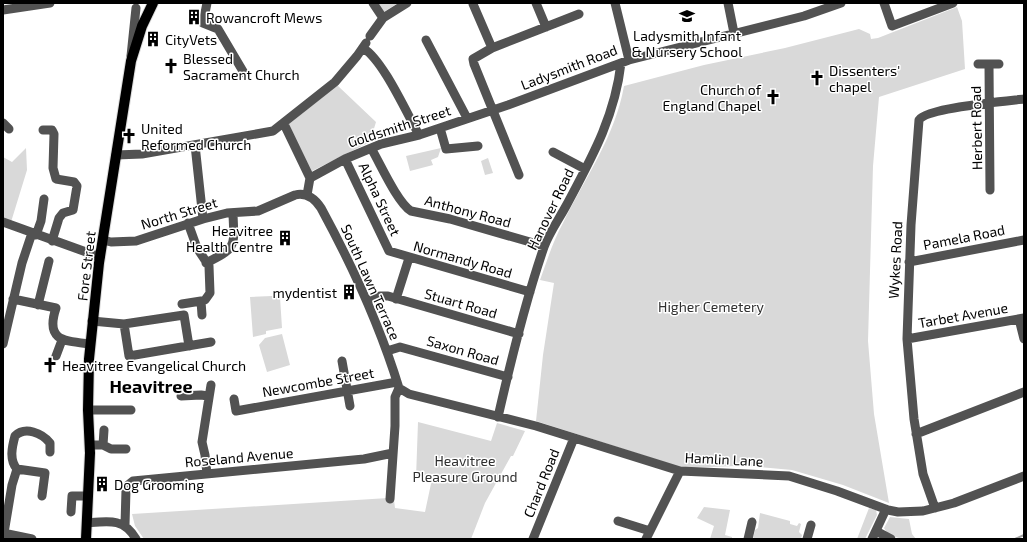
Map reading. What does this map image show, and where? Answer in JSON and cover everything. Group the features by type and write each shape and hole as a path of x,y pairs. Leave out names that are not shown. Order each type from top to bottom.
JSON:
{"main road":[{"name":"Fore Street","path":"86,539 90,445 88,410 90,344 100,256 131,61 142,26 153,3"}],"street":[{"path":"3,10 50,3"},
{"path":"207,3 203,23 218,29 244,73"},
{"path":"373,3 383,18"},
{"path":"116,155 142,154 266,133 284,124 335,82 383,18 407,3"},
{"path":"536,3 546,27"},
{"path":"615,3 625,61"},
{"path":"728,3 734,33"},
{"name":"Ladysmith Road","path":"493,110 625,61 804,16 841,3"},
{"path":"884,3 892,26 953,3"},
{"path":"473,4 492,48"},
{"path":"136,6 138,20 142,26"},
{"path":"131,61 131,41 136,6"},
{"path":"519,175 473,59 478,54 492,48 579,14"},
{"path":"426,40 467,118"},
{"path":"366,42 370,52 380,65 419,135"},
{"name":"Hanover Road","path":"498,417 518,334 544,246 585,169 605,127 616,97 625,61"},
{"path":"978,64 999,64"},
{"name":"Herbert Road","path":"989,65 990,190"},
{"name":"Wykes Road","path":"935,508 922,474 916,434 907,339 909,262 920,118 959,107 1024,99"},
{"name":"Goldsmith Street","path":"310,178 345,159 371,148 419,135 493,110"},
{"path":"284,124 310,178 307,195"},
{"path":"440,128 446,149 478,146"},
{"path":"43,130 52,130 54,134 53,168 56,179 74,182 77,186 74,210 63,214 59,218 53,241"},
{"path":"195,145 203,219"},
{"name":"Anthony Road","path":"371,148 407,208 544,246"},
{"path":"553,152 585,169"},
{"name":"Alpha Street","path":"345,159 389,251"},
{"name":"North Street","path":"103,240 111,242 136,241 188,223 233,213 258,211 295,195 307,195"},
{"name":"South Lawn Terrace","path":"307,195 313,198 321,208 367,302 387,351 398,385"},
{"path":"3,344 13,299 34,234 41,221 44,199"},
{"path":"206,263 232,248 234,241 233,213"},
{"path":"3,222 53,241 100,256"},
{"path":"182,304 205,300 210,293 209,266 197,248 188,223"},
{"name":"Pamela Road","path":"909,262 1024,240"},
{"name":"Normandy Road","path":"389,251 530,292"},
{"path":"396,300 409,258"},
{"path":"37,305 49,260"},
{"name":"Stuart Road","path":"367,302 384,295 396,300 518,334"},
{"path":"13,299 56,308 52,322 55,334 62,340 90,344"},
{"path":"201,301 202,314"},
{"path":"92,321 124,324 184,315 189,346"},
{"path":"1022,318 1024,339"},
{"name":"Tarbet Avenue","path":"907,339 1022,318"},
{"path":"124,324 129,356 211,342"},
{"path":"56,356 62,340"},
{"name":"Saxon Road","path":"387,351 400,347 508,377"},
{"path":"342,361 350,406"},
{"path":"207,474 202,442 208,396 211,385"},
{"path":"390,499 395,397 398,385"},
{"name":"Newcombe Street","path":"234,399 236,411 348,391 398,385"},
{"name":"Hamlin Lane","path":"398,385 409,394 536,426 680,471 789,476 837,491 886,509 906,513 954,503 1024,476"},
{"path":"916,434 1024,392"},
{"path":"181,396 208,396"},
{"path":"88,410 131,410"},
{"path":"103,445 104,430"},
{"path":"42,496 45,473 16,469 12,464 15,436 21,432 38,433 45,437 50,443 50,452"},
{"name":"Chard Road","path":"533,539 574,438"},
{"path":"90,445 103,445 112,449 126,448"},
{"name":"Roseland Avenue","path":"125,525 126,490 130,482 364,459 393,453"},
{"path":"16,469 4,533 32,539"},
{"path":"618,521 648,535 680,471"},
{"path":"71,512 72,496 88,496"},
{"path":"886,509 874,535 891,539"},
{"path":"748,539 752,522"},
{"path":"87,523 125,525 136,539"},
{"path":"807,539 811,525"}],"green space":[{"path":"376,3 398,3 382,13"},
{"name":"Higher Cemetery","path":"957,7 962,21 965,69 879,97 873,166 868,341 874,414 889,503 843,485 792,470 750,466 749,462 741,462 737,466 683,468 536,421 543,355 554,283 540,280 559,230 607,140 620,105 624,86 704,65 785,48 859,29 870,34 871,39 878,38"},
{"path":"337,85 376,122 372,135 369,137 370,142 310,172 288,125"},
{"path":"26,148 27,170 11,222 3,219 3,157 12,162"},
{"path":"441,148 438,157 431,160 433,165 410,171 406,156"},
{"path":"488,158 493,173 485,175 481,161"},
{"path":"250,297 280,297 282,328 266,331 266,334 253,337"},
{"path":"282,334 290,365 267,372 259,345 265,338"},
{"name":"Heavitree Pleasure Ground","path":"418,422 491,441 497,423 525,431 513,456 511,456 485,503 471,539 144,539 135,526 132,514 388,498 394,500 395,508 425,512 432,479 416,478"},
{"path":"704,507 730,510 725,535 732,537 732,539 710,539 714,526 697,518"},
{"path":"869,508 876,510 877,515 865,539 857,539"},
{"path":"760,513 790,521 790,524 797,526 799,523 801,524 799,532 802,535 801,539 753,539 755,530 758,528"},
{"path":"890,517 909,519 912,534 916,539 898,538 887,532 884,528"}],"waterway":[{"path":"1015,539 1024,535"}],"place":[{"name":"Ladysmith Infant & Nursery School","path":"687,16"},
{"name":"Rowancroft Mews","path":"194,17"},
{"name":"CityVets","path":"153,39"},
{"name":"Blessed Sacrament Church","path":"171,66"},
{"name":"Dissenters' chapel","path":"817,78"},
{"name":"Church of England Chapel","path":"773,97"},
{"name":"United Reformed Church","path":"129,136"},
{"name":"Heavitree Health Centre","path":"285,238"},
{"name":"mydentist","path":"349,292"},
{"name":"Heavitree Evangelical Church","path":"50,365"},
{"name":"Dog Grooming","path":"102,484"}],"district":[{"name":"Heavitree","path":"151,386"}]}
